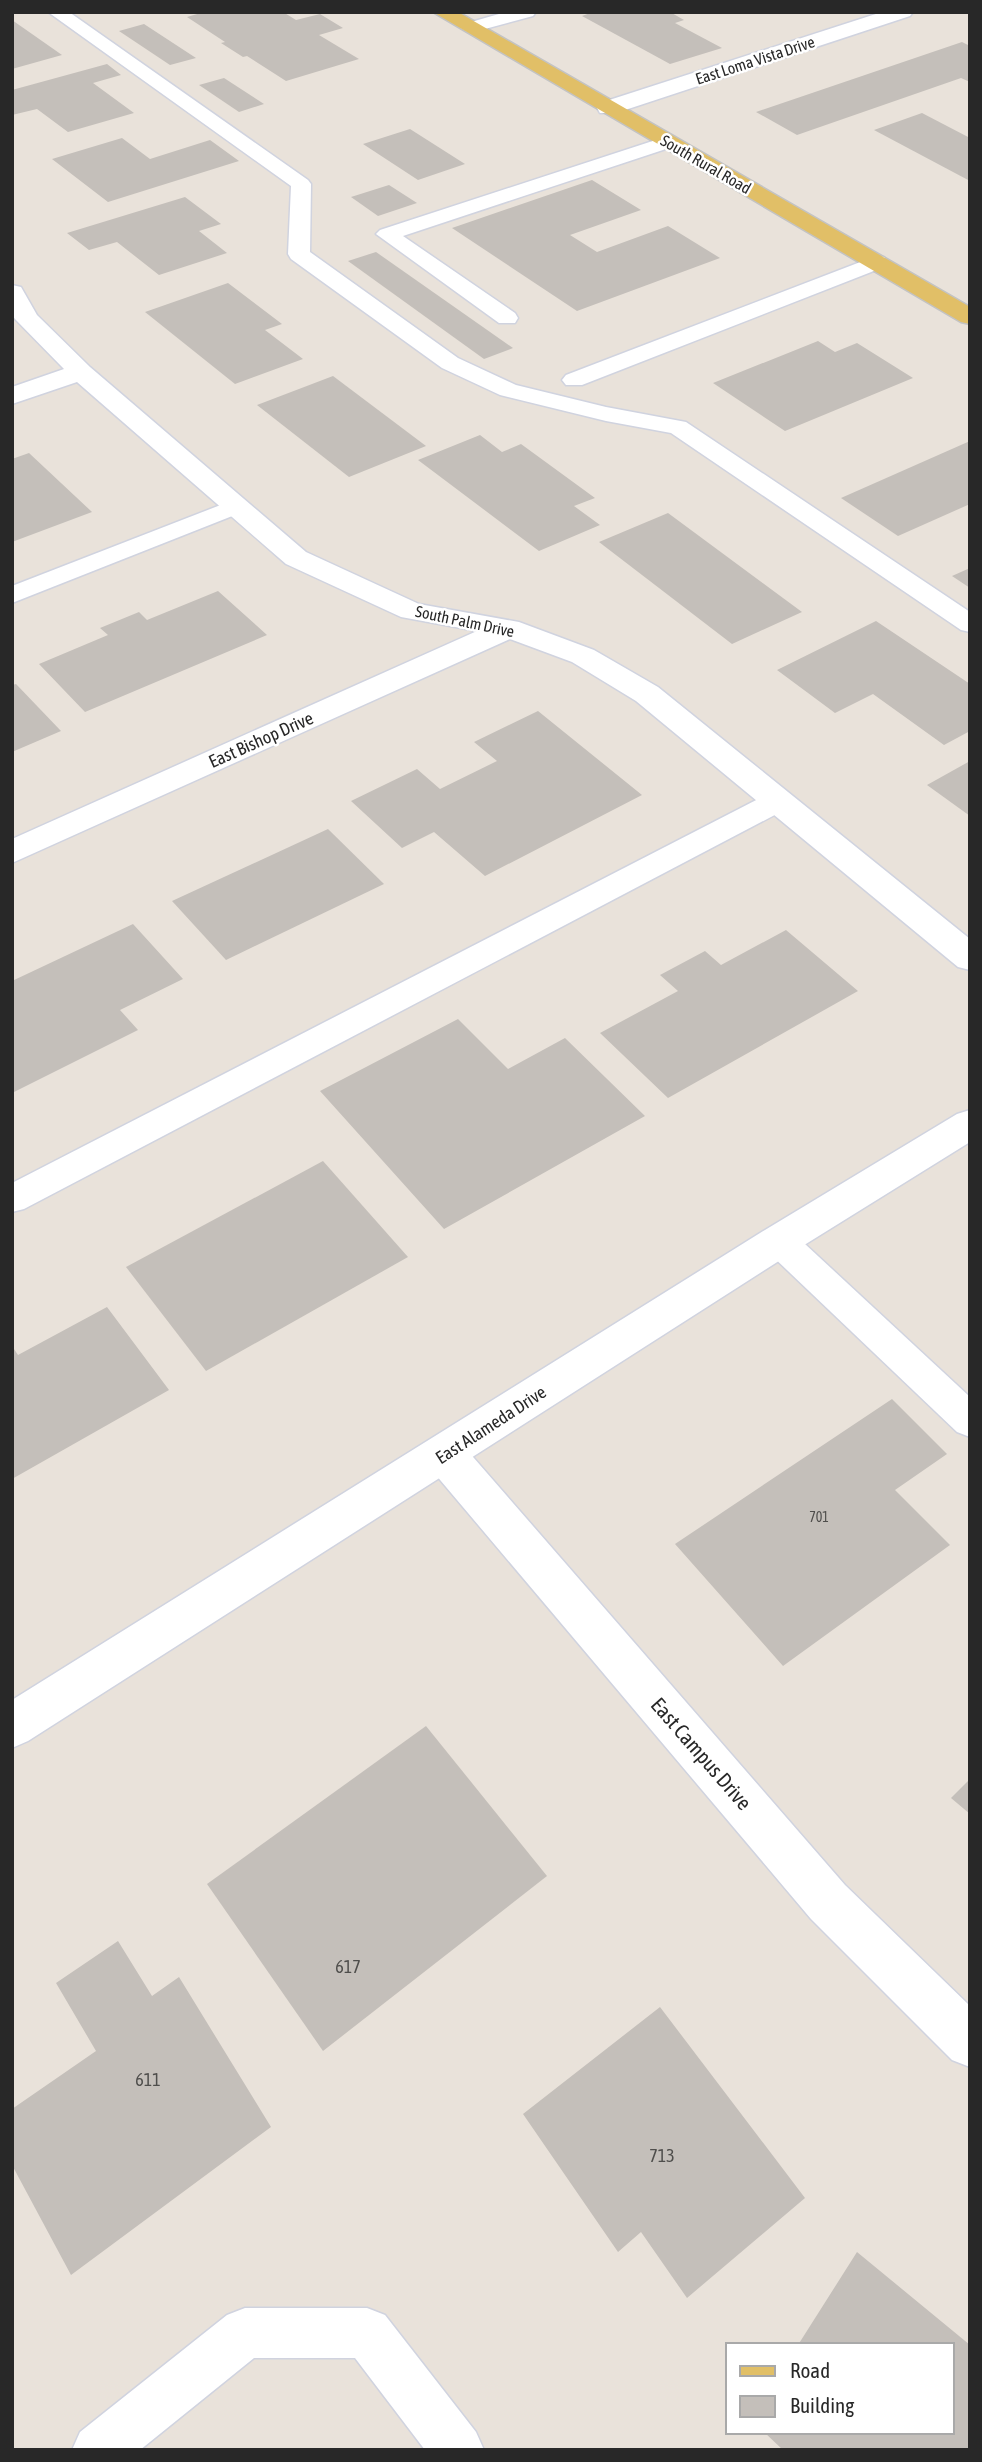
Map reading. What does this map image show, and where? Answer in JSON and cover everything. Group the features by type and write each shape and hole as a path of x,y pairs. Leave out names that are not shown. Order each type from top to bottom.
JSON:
{"main road":[{"name":"South Rural Road","path":"443,12 970,317"}],"street":[{"name":"East Loma Vista Drive","path":"608,108 903,12"},
{"name":"South Palm Drive","path":"12,292 27,319 81,372 296,558 411,611 509,628 583,656 647,694 970,958"},
{"path":"12,396 81,372"},
{"name":"East Bishop Drive","path":"12,852 509,628"},
{"name":"East Alameda Drive","path":"12,1726 779,1241 970,1124"},
{"name":"East Campus Drive","path":"444,1455 828,1902 970,2042"}],"lane":[{"path":"57,12 301,184 299,254 450,363 508,390 606,414 678,427 970,624"},
{"path":"470,28 527,12"},
{"path":"507,318 387,234 668,142"},
{"path":"574,380 876,262"},
{"path":"12,595 236,506"},
{"path":"12,1199 778,801"},
{"path":"779,1241 970,1421"},
{"path":"98,2450 245,2333 367,2333 458,2450"}],"building":[{"path":"204,12 283,12 296,20 320,14 343,28 319,35 359,59 286,81 221,43 225,42 187,17"},
{"path":"593,12 670,12 684,20 675,23 722,48 670,64 582,16"},
{"path":"12,20 62,55 12,69"},
{"path":"144,24 196,58 170,65 119,31"},
{"path":"962,42 970,46 970,82 961,78 797,135 756,112"},
{"path":"107,64 121,75 93,83 134,113 68,132 37,109 12,115 12,90"},
{"path":"224,78 264,104 239,112 199,85"},
{"path":"922,113 970,138 970,181 874,130"},
{"path":"410,129 465,164 418,180 363,144"},
{"path":"122,138 150,159 210,140 239,161 108,202 52,159"},
{"path":"592,180 641,210 570,235 597,252 668,226 720,258 577,311 452,228"},
{"path":"389,185 417,203 378,216 351,197"},
{"path":"185,197 221,224 199,231 227,253 159,275 117,242 89,250 67,233"},
{"path":"376,252 513,348 484,359 348,261"},
{"path":"228,283 282,324 265,330 303,359 235,384 145,312"},
{"path":"818,341 835,352 857,343 913,378 785,431 713,383"},
{"path":"333,376 426,446 349,477 257,405"},
{"path":"480,435 502,452 521,444 595,498 574,506 600,525 539,551 418,460"},
{"path":"970,441 970,504 898,536 841,498"},
{"path":"29,453 92,512 12,542 12,459"},
{"path":"668,513 802,612 732,644 599,542"},
{"path":"970,568 970,588 952,576"},
{"path":"218,591 267,635 85,712 39,664 108,635 100,628 139,612 147,620"},
{"path":"876,621 970,684 970,731 944,745 873,694 835,713 777,670"},
{"path":"16,684 61,731 12,752 12,685"},
{"path":"538,711 642,795 485,876 434,832 402,848 351,801 417,769 440,789 497,761 474,742"},
{"path":"970,761 970,816 927,785"},
{"path":"328,829 384,884 226,960 172,901"},
{"path":"133,924 183,979 120,1010 138,1030 12,1093 12,981"},
{"path":"786,930 858,991 668,1098 600,1033 678,991 660,975 705,951 721,965"},
{"path":"458,1019 508,1069 565,1038 645,1116 444,1229 320,1091"},
{"path":"323,1161 408,1257 206,1371 126,1267"},
{"path":"107,1307 169,1390 12,1479 12,1346 18,1355"},
{"path":"892,1399 947,1454 895,1490 950,1545 783,1666 675,1544"},
{"path":"426,1726 547,1876 323,2051 207,1884"},
{"path":"970,1779 970,1814 951,1798"},
{"path":"118,1941 152,1996 179,1977 271,2127 71,2275 12,2165 12,2109 96,2051 56,1983"},
{"path":"660,2007 805,2198 687,2298 641,2232 618,2252 523,2114"},
{"path":"857,2252 970,2345 970,2450 783,2450 766,2434 954,2434 954,2343 799,2343"}]}
